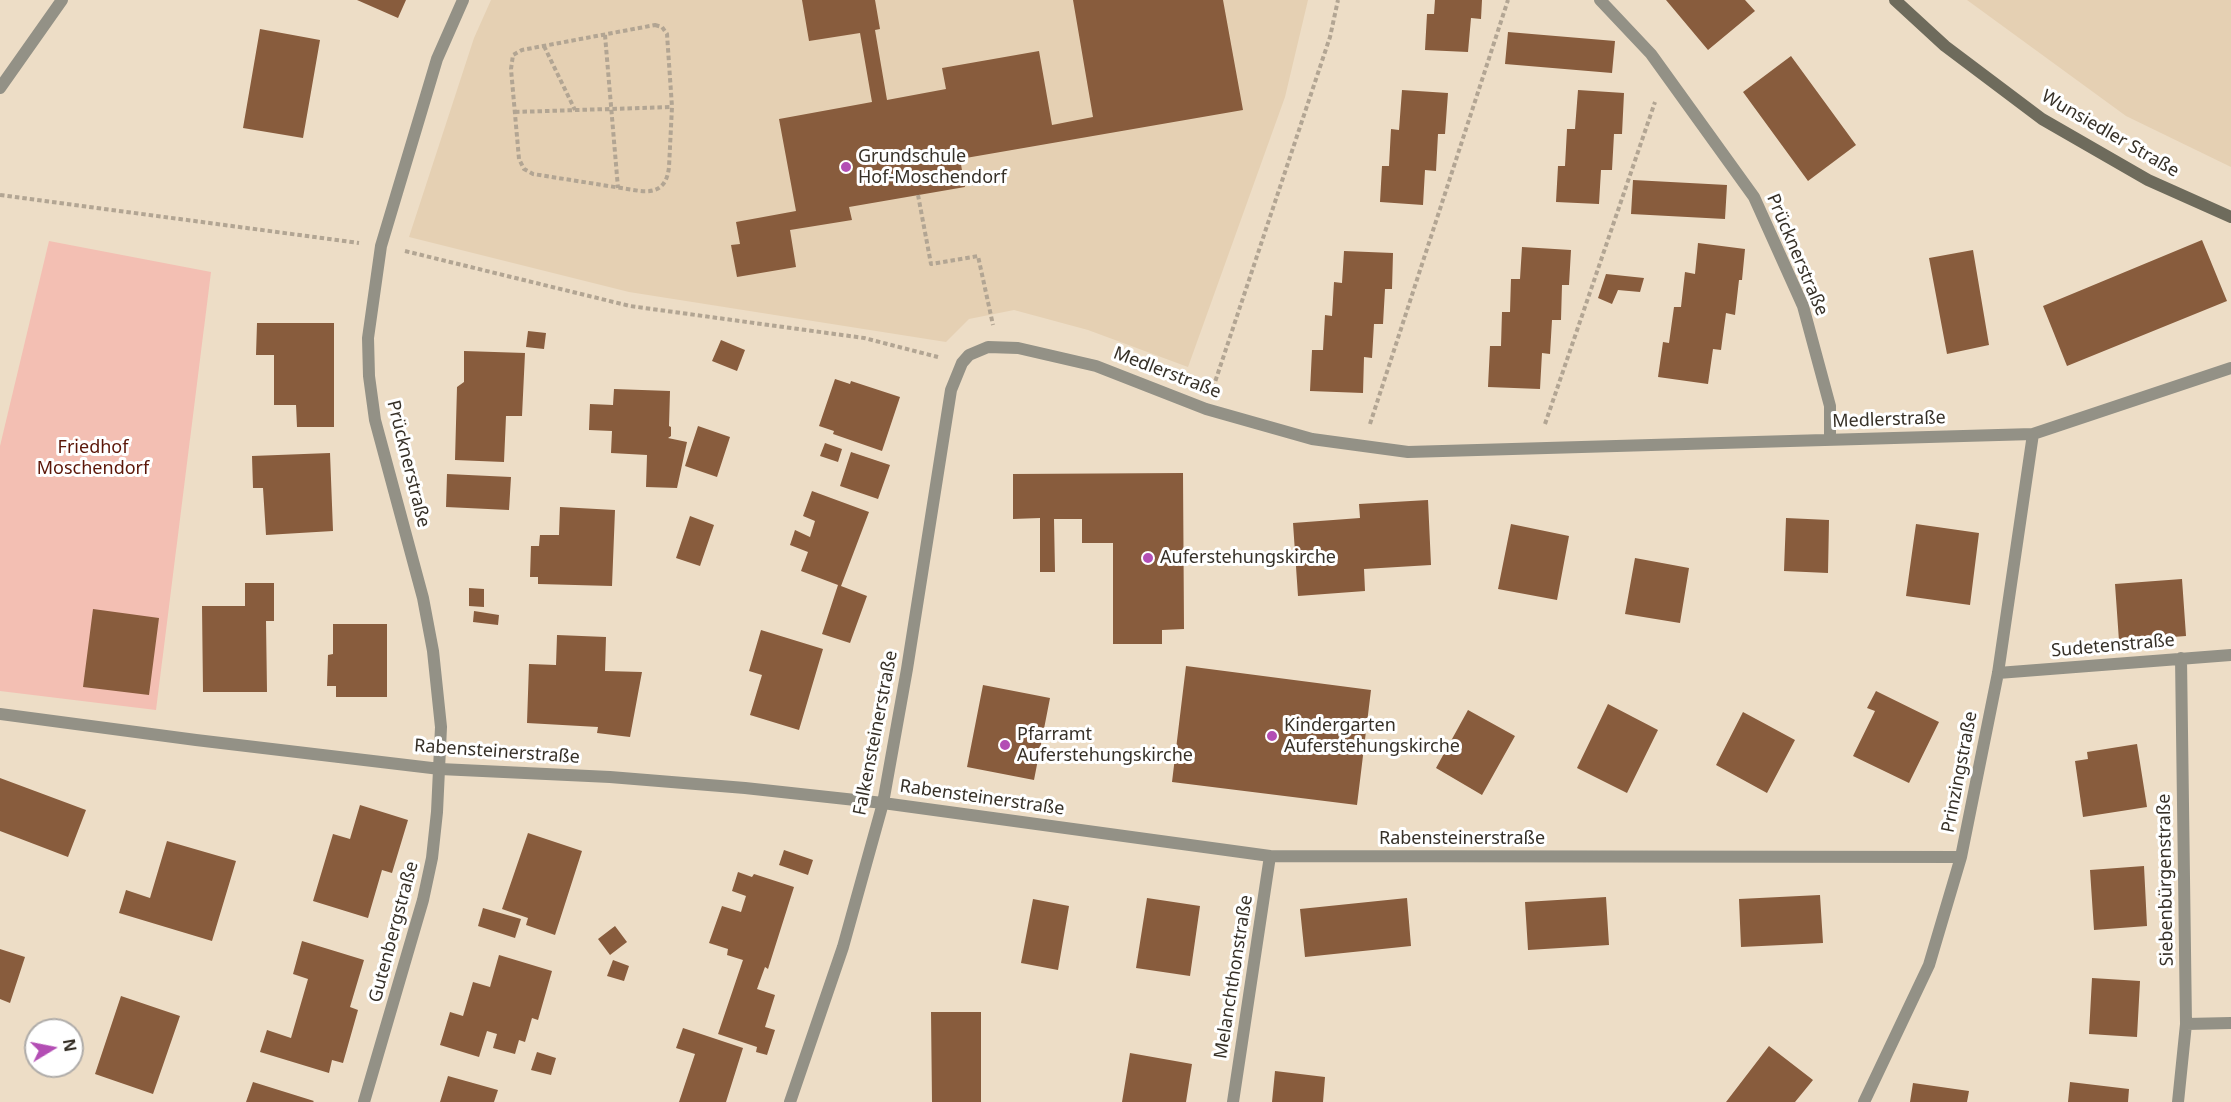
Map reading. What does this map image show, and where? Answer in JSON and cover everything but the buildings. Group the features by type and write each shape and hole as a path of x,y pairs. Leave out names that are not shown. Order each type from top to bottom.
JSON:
{"main road":[{"name":"Wunsiedler Straße","path":"1896,0 1944,46 2042,119 2148,180 2231,217"}],"street":[{"path":"0,88 62,0"},
{"name":"Prücknerstraße","path":"440,769 441,727 433,651 423,598 375,420 369,376 368,338 381,246 437,59 463,0"},
{"name":"Prücknerstraße","path":"1600,0 1651,54 1754,197 1803,306 1830,406 1830,440"},
{"name":"Medlerstraße","path":"962,363 977,351 1000,346 1018,348 1096,366 1206,409 1312,439 1408,452 2033,434 2231,368"},
{"name":"Falkensteinerstraße","path":"790,1102 843,947 883,803 909,657 951,390 962,363"},
{"name":"Prinzingstraße","path":"1864,1102 1929,965 1961,857 1998,673 2033,434"},
{"name":"Sudetenstraße","path":"1998,673 2231,655"},
{"name":"Siebenbürgenstraße","path":"2178,1102 2186,1024 2181,658"},
{"name":"Rabensteinerstraße","path":"0,714 440,769 610,777 745,788 883,803 1270,856 1961,857"},
{"name":"Gutenbergstraße","path":"364,1102 423,900 432,858 440,769"},
{"name":"Melanchthonstraße","path":"1233,1102 1270,856"},
{"path":"2186,1024 2231,1023"}],"path":[{"path":"1206,409 1330,37 1338,0"},
{"path":"1364,446 1508,0"},
{"path":"656,25 665,30 672,107 669,167 665,182 653,192 528,172 519,159 511,69 513,55 522,50 605,35 656,25"},
{"path":"605,35 618,188"},
{"path":"544,46 575,110"},
{"path":"1537,448 1665,73"},
{"path":"515,112 672,107"},
{"path":"0,195 381,246 630,306 864,338 962,363"},
{"path":"918,195 931,264 978,256 1000,346"}],"shaded area":[{"name":"Grundschule Hof-Moschendorf","path":"491,0 1308,0 1285,97 1188,367 1088,330 1014,310 969,319 946,342 629,292 409,237 474,38"},
{"path":"1967,0 2231,0 2231,167 2126,116"}],"green space":[{"name":"Friedhof Moschendorf","path":"49,241 211,272 156,710 0,691 0,446"}],"place":[{"name":"Grundschule Hof-Moschendorf","path":"846,167"},
{"name":"Auferstehungskirche","path":"1148,558"},
{"name":"Kindergarten Auferstehungskirche","path":"1272,736"},
{"name":"Pfarramt Auferstehungskirche","path":"1005,745"}]}
